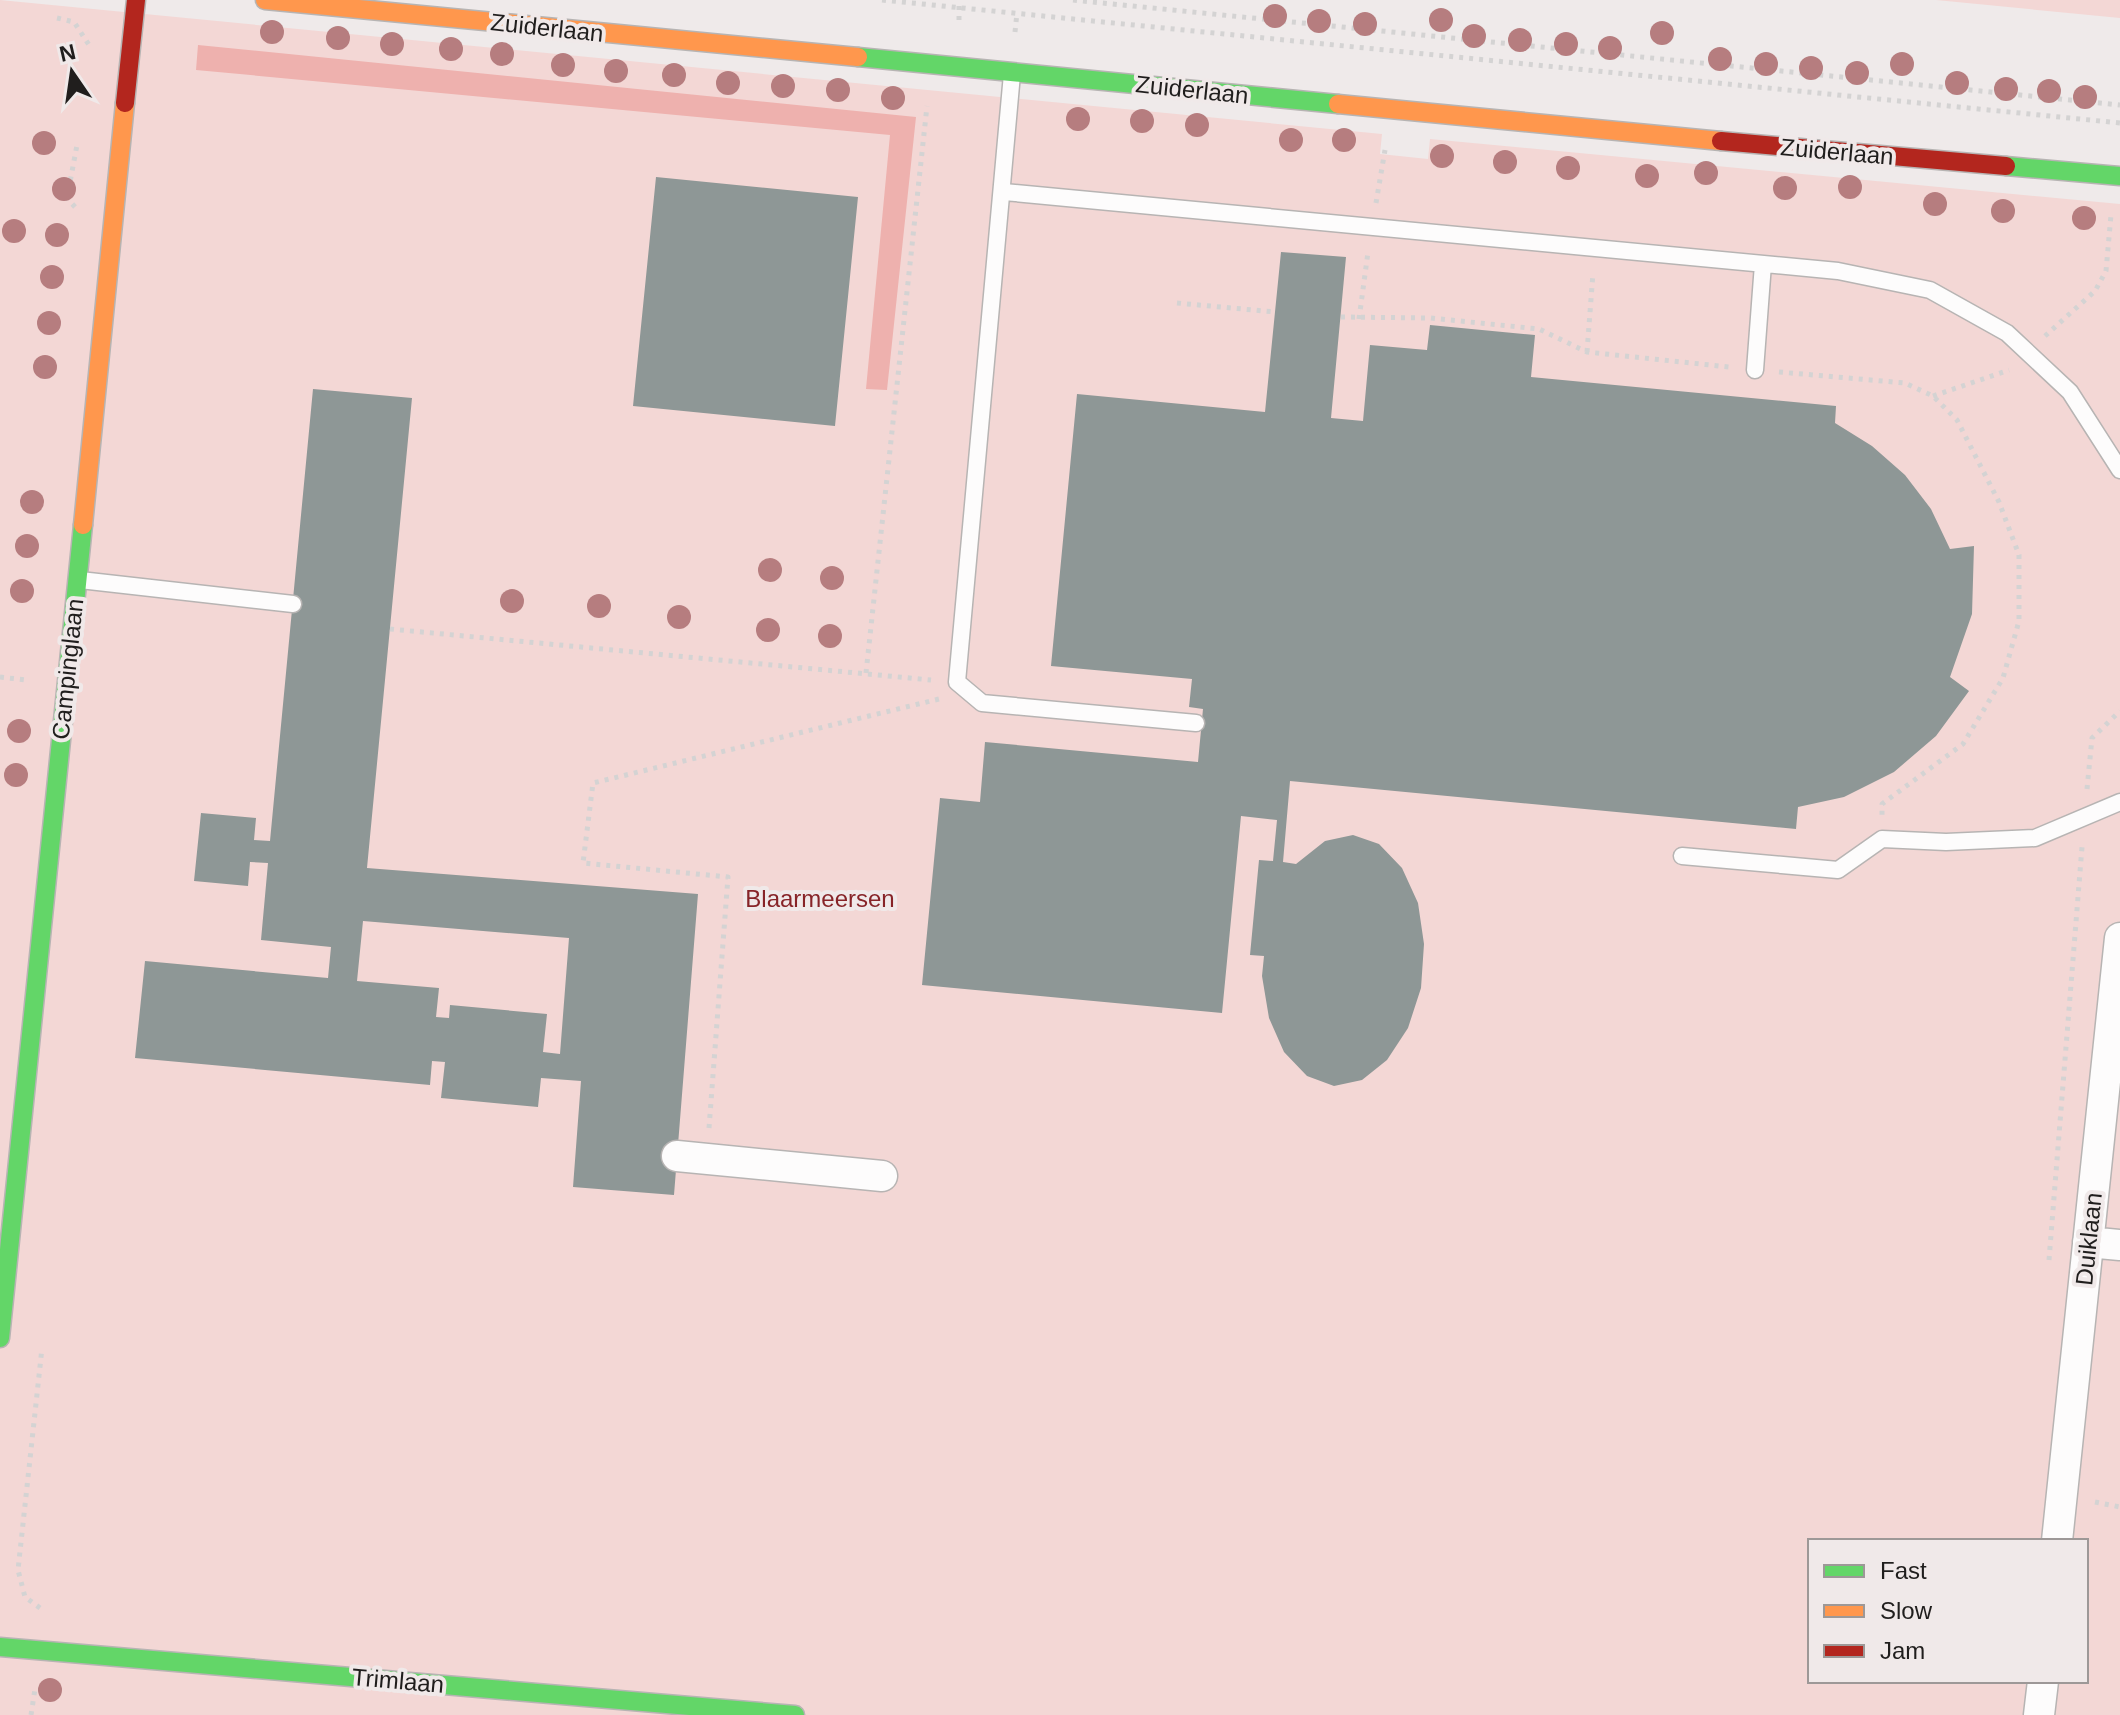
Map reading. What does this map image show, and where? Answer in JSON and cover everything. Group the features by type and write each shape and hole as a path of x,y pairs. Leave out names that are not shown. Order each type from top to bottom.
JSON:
{"street":[{"name":"Campinglaan","path":"0,1338 136,0"},
{"name":"Zuiderlaan","path":"265,0 1391,110 2118,176"},
{"name":"Duiklaan","path":"2057,1539 2120,938"},
{"path":"677,1156 882,1176"},
{"path":"2088,1242 2120,1245"},
{"name":"Trimlaan","path":"0,1647 714,1711 795,1715"},
{"path":"2039,1715 2043,1683"}],"lane":[{"path":"1012,73 1004,192 957,682 982,703 1196,723"},
{"path":"1004,192 1838,271 1930,290 2007,333 2028,351 2070,392 2120,470"},
{"path":"1755,370 1763,264"},
{"path":"77,580 293,604"},
{"path":"1682,856 1838,870 1882,839 1946,842 2035,838 2120,802"}],"path":[{"path":"882,0 959,4 2120,123"},
{"path":"1073,0 2120,105"},
{"path":"959,4 959,20"},
{"path":"866,673 928,98"},
{"path":"1359,319 1391,110"},
{"path":"1933,396 2008,372 2095,291 2106,271 2118,176"},
{"path":"1587,352 1595,247"},
{"path":"1177,303 1275,312"},
{"path":"1341,317 1430,318 1539,329 1587,352 1905,383 1933,396 1957,420 1999,502 2019,555 2019,621 2003,678 1963,744 1882,804 1882,839"},
{"path":"390,629 957,682"},
{"path":"707,1158 728,877 583,863 593,783 940,699 957,682"}],"green space":[{"name":"Blaarmeersen","path":"0,0 1382,134 1380,154 1428,159 1430,139 2120,204 2120,1715 0,1715"},
{"path":"1936,0 2120,0 2120,18"}],"shaded area":[{"path":"198,45 916,117 887,390 866,389 890,135 196,70"}],"building":[{"path":"656,177 858,197 835,426 633,406"},
{"path":"1281,252 1346,257 1331,418 1363,421 1370,345 1427,350 1430,325 1535,335 1531,377 1836,406 1835,423 1872,446 1905,475 1931,509 1950,549 1974,546 1972,614 1950,677 1969,691 1936,736 1894,772 1844,797 1798,807 1796,829 1290,781 1283,862 1296,864 1325,841 1353,835 1379,844 1402,868 1418,903 1424,944 1421,988 1408,1028 1387,1060 1362,1080 1334,1086 1307,1076 1284,1052 1269,1018 1262,976 1264,956 1250,955 1259,860 1273,861 1277,820 1241,816 1222,1013 922,985 940,798 980,802 985,742 1198,762 1203,709 1189,707 1192,679 1051,666 1077,394 1265,412"},
{"path":"313,389 412,398 367,868 698,894 674,1195 573,1187 581,1081 541,1078 538,1107 441,1098 445,1062 432,1061 430,1085 135,1058 145,961 328,978 331,947 261,940 268,863 250,862 248,886 194,881 201,813 256,818 254,840 270,841","holes":["363,921 569,938 560,1054 543,1052 547,1014 450,1005 449,1018 436,1017 439,988 357,981"]}],"traffic: fast":[{"path":"858,57 1338,104"},
{"path":"2006,166 2120,176"},
{"path":"0,1338 83,525"},
{"path":"0,1647 795,1715"}],"traffic: slow":[{"path":"265,0 858,57"},
{"path":"83,525 125,103"},
{"path":"1338,104 1721,141"}],"traffic: jam":[{"path":"125,103 136,0"},
{"path":"1721,141 2006,166"}]}
